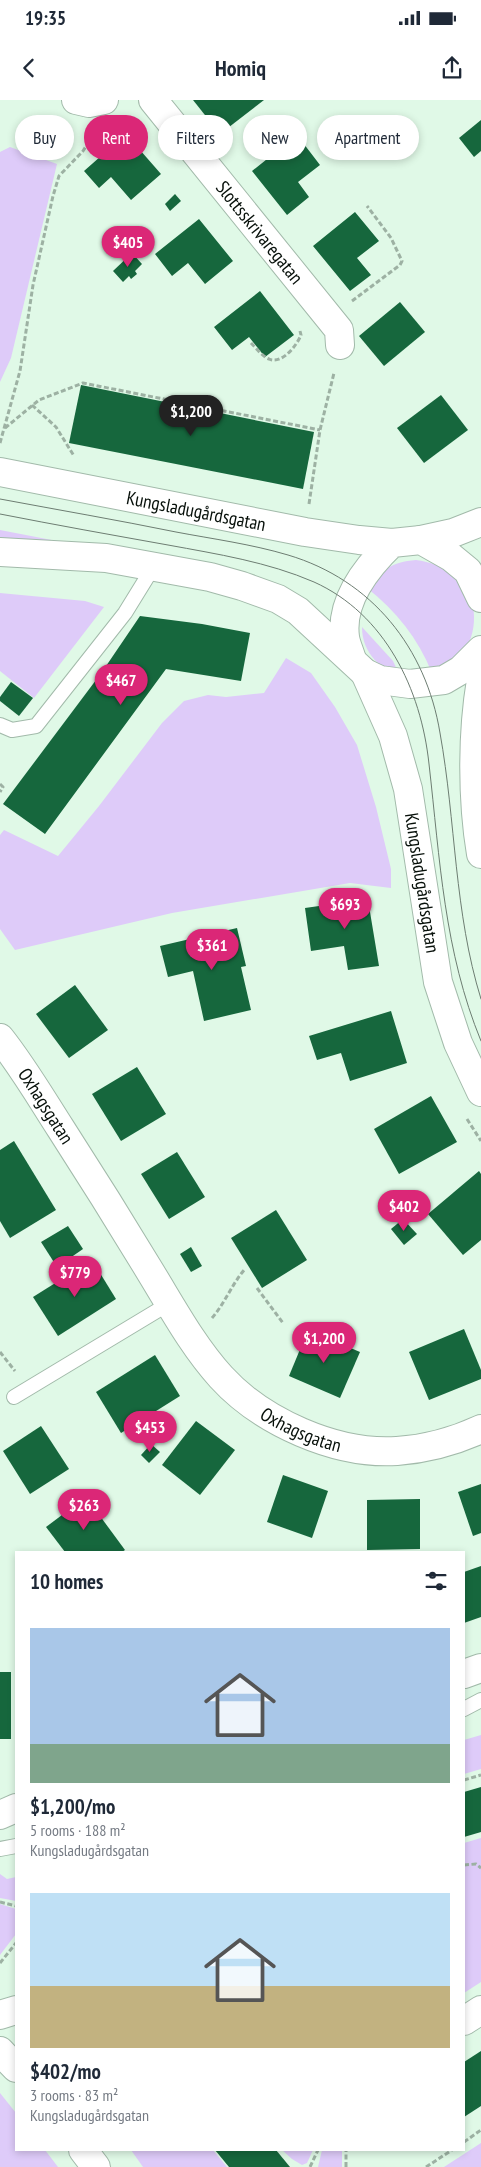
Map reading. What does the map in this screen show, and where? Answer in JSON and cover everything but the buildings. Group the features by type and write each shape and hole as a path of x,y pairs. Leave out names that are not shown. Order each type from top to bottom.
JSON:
{"street":[{"path":"76,100 89,103 104,100"},
{"name":"Slottsskrivaregatan","path":"153,100 339,330 340,345"},
{"name":"Kungsladugårdsgatan","path":"0,472 305,532 359,540 392,543 421,540 453,533 481,522"},
{"path":"421,540 452,557 468,571 481,598"},
{"path":"392,543 368,568 356,588 346,620 345,637 359,666 380,680 410,684 428,683 444,680 461,670 481,664 475,769 477,830 481,854"},
{"name":"Kungsladugårdsgatan","path":"0,552 106,558 210,577 278,599 298,611 359,666 393,736 408,790 432,951 440,989 458,1044 481,1092"},
{"name":"Oxhagsgatan","path":"0,1038 30,1080 200,1352 222,1378 261,1410 294,1429 324,1440 350,1447 396,1451 434,1446 481,1429"},
{"path":"465,1674 481,1668"},
{"path":"0,1794 15,1795"},
{"path":"0,1815 15,1808"},
{"path":"0,2015 15,2010"},
{"path":"465,2020 481,2010"},
{"path":"0,2050 15,2067"},
{"path":"84,2151 96,2167"}],"lane":[{"path":"6,727 36,726 125,613 154,566"},
{"path":"14,1397 170,1304"},
{"path":"465,1708 481,1700"},
{"path":"0,1848 15,1846"}],"path":[{"path":"0,444 20,372 33,285 52,196 59,176 84,149"},
{"path":"329,318 402,261 391,238 367,206"},
{"path":"251,343 268,359 274,360 283,357 294,347 301,335 299,329"},
{"path":"308,507 320,430 340,345"},
{"path":"4,428 38,400 82,383 320,430"},
{"path":"32,405 56,426 75,458"},
{"path":"0,784 3,786 0,792"},
{"path":"206,1322 216,1314 235,1280 245,1269"},
{"path":"257,1288 283,1323"},
{"path":"465,1780 481,1775"},
{"path":"465,1865 476,1864 481,1868"},
{"path":"0,1902 15,1906"},
{"path":"0,1962 15,1944"},
{"path":"465,2141 481,2130"},
{"path":"310,2167 318,2151"},
{"path":"346,2151 346,2167"},
{"path":"426,2167 450,2151"}],"shaded area":[{"path":"10,147 15,149 15,160 46,160 57,164 11,358 0,382 0,152"},
{"path":"0,530 62,542 0,544"},
{"path":"416,560 436,565 455,575 468,591 474,611 472,633 464,651 432,673 420,648 405,626 367,588 377,576 393,565"},
{"path":"0,593 85,601 104,607 34,698 0,671"},
{"path":"362,627 393,661 402,680 374,659 365,645"},
{"path":"286,658 311,673 335,707 357,745 376,807 391,869 391,888 350,883 172,913 15,950 0,929 0,835 4,830 58,856 162,723 184,701 208,695 226,697 264,693"},
{"path":"481,1735 481,1769 465,1774 465,1740"},
{"path":"481,1838 481,1982 465,1992 465,1843"},
{"path":"0,1874 7,1879 15,1877 15,1901 0,1898"},
{"path":"0,1904 15,1909 15,1935 0,1955"},
{"path":"0,2093 15,2112 15,2151 46,2151 58,2167 0,2167"},
{"path":"481,2143 481,2167 444,2167"},
{"path":"132,2151 214,2151 227,2167 143,2167"},
{"path":"283,2151 313,2151 307,2163 302,2165"},
{"path":"322,2151 342,2151 342,2167 318,2167"}],"tram line":[{"path":"0,499 232,542 288,555 318,566 345,581 369,600 390,622 408,646 422,673 433,702 445,766 465,933 481,999"},
{"path":"0,514 261,564 314,582 339,596 361,613 395,657 408,682 418,708 425,736 445,905 451,939 459,973 481,1041"}]}
